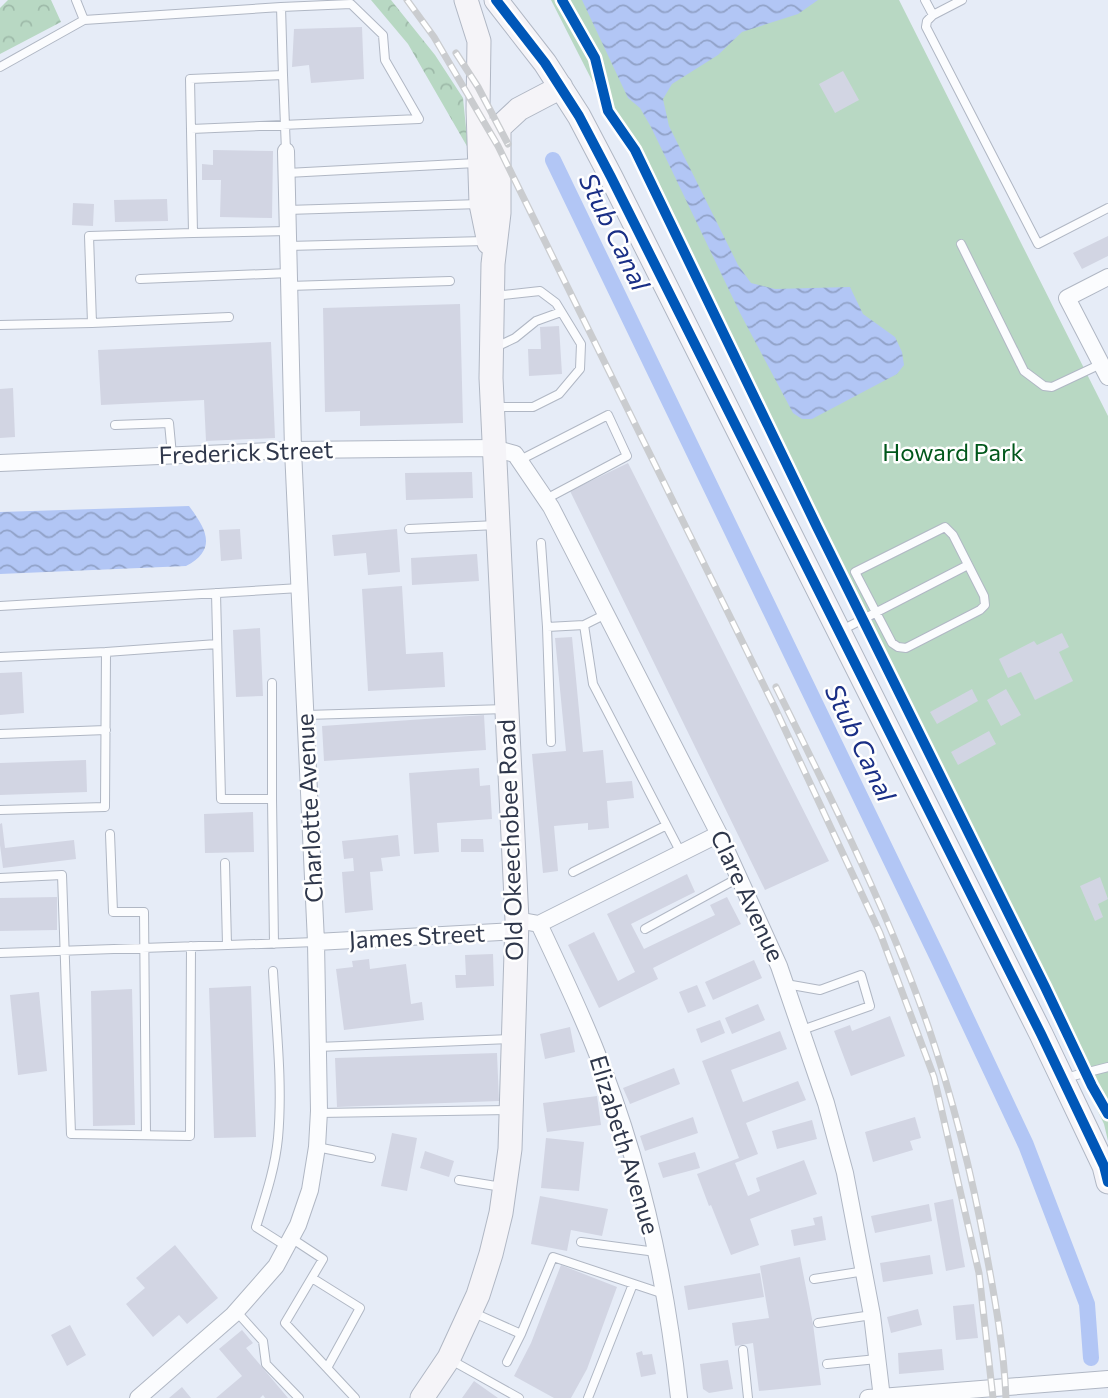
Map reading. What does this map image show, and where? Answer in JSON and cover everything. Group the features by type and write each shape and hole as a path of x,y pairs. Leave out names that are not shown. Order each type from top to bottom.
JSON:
{"street":[{"name":"Old Okeechobee Road","path":"466,0 479,41 481,204 493,264"},
{"path":"496,0 561,87 611,177 1062,1079 1104,1166 1108,1182"},
{"path":"479,157 499,126 519,109 561,87"},
{"name":"Old Okeechobee Road","path":"422,1398 449,1358 471,1311 491,1254 501,1213 510,1149 514,1039 524,925 506,709 493,448 492,296 499,213 499,126"},
{"name":"Charlotte Avenue","path":"138,1398 236,1311 275,1266 289,1242 310,1191 317,1147 319,1113 316,942 293,450 286,151"},
{"path":"1105,371 1067,298 1108,277"},
{"path":"493,448 515,454 520,460"},
{"name":"Frederick Street","path":"0,463 293,450 493,448"},
{"name":"Clare Avenue","path":"520,460 546,499 719,834 786,984 803,1030 842,1161 872,1315 877,1359 877,1398"},
{"path":"524,925 719,834"},
{"name":"James Street","path":"316,942 524,925"},
{"name":"Elizabeth Avenue","path":"524,925 595,1048 618,1111 656,1252 679,1398"},
{"path":"877,1398 972,1394 1005,1387 1108,1379"}],"lane":[{"path":"76,0 85,20"},
{"path":"925,0 933,15"},
{"path":"962,0 933,15 927,20 926,27 1038,244 1108,208"},
{"path":"0,67 85,20 349,2 383,35 385,60 419,119 191,129"},
{"path":"281,7 286,151"},
{"path":"193,233 190,79 283,75"},
{"path":"287,173 479,157"},
{"path":"287,210 481,204"},
{"path":"92,323 89,236 193,233 288,238 488,241"},
{"path":"961,244 1024,370 1044,386 1052,387 1105,371"},
{"path":"140,279 450,281"},
{"path":"492,296 540,291 556,303 581,344 580,369 559,394 533,407 492,407"},
{"path":"492,349 515,338 536,321 561,312"},
{"path":"0,325 229,317"},
{"path":"520,460 608,415 627,456 546,499"},
{"path":"115,425 169,423 172,455"},
{"path":"409,529 497,525"},
{"path":"945,527 953,535 984,596 985,605 906,648 892,643 876,613 855,572 945,527"},
{"path":"541,543 551,742"},
{"path":"839,632 968,565"},
{"path":"0,606 300,588"},
{"path":"216,593 221,799 271,799"},
{"path":"547,627 584,625 606,614"},
{"path":"584,625 593,684 681,853"},
{"path":"0,657 217,644"},
{"path":"0,810 105,807 106,652"},
{"path":"272,683 274,944"},
{"path":"306,715 506,709"},
{"path":"0,734 106,730"},
{"path":"573,872 665,826"},
{"path":"110,834 113,912 144,912 146,1135"},
{"path":"225,863 227,945"},
{"path":"0,878 62,876 71,1134 190,1136 191,946"},
{"path":"645,929 740,877"},
{"path":"0,953 316,942"},
{"path":"273,971 279,1092 278,1139 270,1185 256,1227 323,1259 285,1323 355,1398"},
{"path":"786,984 820,990 861,975 870,1006 803,1030"},
{"path":"318,1047 514,1039"},
{"path":"1062,1079 1108,1067"},
{"path":"319,1113 512,1110"},
{"path":"317,1147 371,1158"},
{"path":"459,1180 505,1187"},
{"path":"581,1242 656,1252"},
{"path":"507,1362 553,1257 664,1294"},
{"path":"814,1279 865,1271"},
{"path":"312,1278 360,1308 327,1368"},
{"path":"588,1398 633,1284"},
{"path":"236,1311 263,1342 266,1364 299,1398"},
{"path":"471,1311 521,1334"},
{"path":"818,1323 872,1315"},
{"path":"743,1350 748,1398"},
{"path":"449,1358 519,1398"},
{"path":"827,1364 877,1359"}],"green space":[{"path":"8,0 51,0 61,22 0,54 0,8"},
{"path":"371,0 391,0 435,55 463,98 468,148 408,44"},
{"name":"Howard Park","path":"551,0 899,0 1108,416 1108,1141 1104,1124 772,434"}],"water":[{"path":"582,0 818,0 798,14 742,32 718,55 672,84 663,99 669,126 738,265 751,283 775,289 850,287 863,314 895,337 904,365 897,374 812,419 802,419 793,413 740,313 651,127 640,108 628,98"},
{"path":"189,506 206,538 202,553 186,566 0,574 0,512"}],"building":[{"path":"362,27 364,79 311,83 309,65 292,67 294,29"},
{"path":"843,71 859,100 835,113 819,84"},
{"path":"213,150 273,151 272,218 220,217 221,180 202,180 202,164 213,165"},
{"path":"167,199 168,221 115,222 114,200"},
{"path":"73,203 94,204 93,226 72,225"},
{"path":"1108,236 1108,256 1082,269 1073,253"},
{"path":"460,304 463,423 360,426 360,411 325,412 323,308"},
{"path":"559,326 562,374 529,376 528,349 541,349 540,327"},
{"path":"271,342 275,438 206,441 204,400 101,405 98,350"},
{"path":"13,388 15,437 0,438 0,389"},
{"path":"628,463 829,861 765,890 570,491"},
{"path":"472,472 473,498 406,500 405,473"},
{"path":"240,529 242,559 221,561 219,530"},
{"path":"397,529 400,572 368,575 366,553 334,556 332,535"},
{"path":"477,554 479,581 412,585 411,558"},
{"path":"402,586 406,654 443,652 445,687 368,691 362,589"},
{"path":"260,628 263,696 236,697 233,630"},
{"path":"1062,633 1069,647 1059,652 1073,681 1035,700 1021,672 1008,678 999,659 1034,641 1037,645"},
{"path":"572,637 583,752 603,750 606,783 632,781 634,798 607,801 609,828 588,830 588,823 554,826 558,871 543,873 532,754 566,751 555,638"},
{"path":"22,672 24,713 0,715 0,673"},
{"path":"972,689 978,701 937,724 930,712"},
{"path":"1006,689 1021,715 1001,726 987,700"},
{"path":"484,715 486,750 324,761 322,726"},
{"path":"989,731 996,744 958,765 951,752"},
{"path":"86,760 87,792 0,795 0,763"},
{"path":"479,768 480,786 490,785 492,819 437,823 439,852 414,854 409,773"},
{"path":"253,812 254,852 205,853 204,814"},
{"path":"2,823 5,848 74,840 76,859 3,868 0,845"},
{"path":"398,835 400,856 381,858 383,871 370,872 373,910 345,913 342,872 354,871 353,858 344,859 342,841"},
{"path":"461,839 483,839 484,852 461,852"},
{"path":"687,874 695,892 631,924 644,949 715,915 710,905 727,897 741,924 653,968 658,979 599,1008 568,945 594,932 618,981 635,972 607,914"},
{"path":"1100,877 1108,899 1098,904 1103,917 1095,921 1080,886"},
{"path":"57,897 57,930 0,931 0,898"},
{"path":"493,954 494,986 456,988 455,975 466,975 465,955"},
{"path":"369,959 370,969 406,964 411,1004 422,1002 424,1020 344,1030 336,969 353,967 352,961"},
{"path":"754,960 762,978 713,1000 705,982"},
{"path":"697,985 706,1006 688,1013 679,992"},
{"path":"251,986 256,1137 214,1138 209,988"},
{"path":"132,989 135,1125 93,1126 91,991"},
{"path":"39,992 47,1071 18,1075 10,995"},
{"path":"758,1004 765,1020 732,1034 725,1018"},
{"path":"890,1016 905,1056 851,1076 834,1031 850,1025 852,1031"},
{"path":"720,1020 725,1033 701,1043 696,1029"},
{"path":"570,1027 575,1052 545,1059 540,1034"},
{"path":"780,1031 787,1049 731,1070 743,1102 798,1081 806,1100 746,1123 758,1154 735,1163 748,1196 760,1191 756,1178 804,1160 817,1194 750,1219 759,1245 731,1255 697,1174 739,1158 702,1061"},
{"path":"497,1053 499,1101 337,1107 335,1058"},
{"path":"674,1068 680,1084 630,1104 623,1088"},
{"path":"597,1096 601,1125 547,1132 543,1103"},
{"path":"693,1117 698,1133 645,1151 640,1136"},
{"path":"915,1117 921,1138 910,1141 913,1150 873,1162 865,1132"},
{"path":"812,1120 817,1139 777,1149 772,1131"},
{"path":"392,1133 417,1138 407,1191 381,1186"},
{"path":"546,1138 584,1142 579,1191 541,1188"},
{"path":"425,1151 454,1161 449,1177 420,1168"},
{"path":"695,1152 700,1168 663,1178 658,1163"},
{"path":"540,1196 608,1209 602,1236 571,1230 567,1251 531,1244"},
{"path":"953,1199 965,1267 946,1271 934,1203"},
{"path":"929,1204 932,1221 875,1233 871,1216"},
{"path":"822,1216 826,1240 794,1246 791,1230 815,1225 813,1218"},
{"path":"175,1245 218,1298 187,1324 179,1315 153,1337 126,1304 145,1288 136,1278"},
{"path":"930,1255 933,1274 883,1282 880,1263"},
{"path":"800,1257 821,1385 759,1391 753,1343 735,1346 732,1323 769,1318 760,1266"},
{"path":"561,1265 617,1287 587,1369 571,1398 554,1398 514,1376 531,1343"},
{"path":"760,1273 764,1297 688,1310 684,1286"},
{"path":"974,1304 978,1338 956,1340 953,1306"},
{"path":"918,1309 922,1325 891,1333 887,1317"},
{"path":"70,1325 86,1355 67,1366 51,1335"},
{"path":"242,1330 253,1343 246,1348 288,1398 265,1398 263,1395 260,1398 216,1398 242,1376 219,1349"},
{"path":"942,1349 944,1370 899,1374 898,1353"},
{"path":"642,1351 643,1355 652,1354 656,1374 641,1377 636,1353"},
{"path":"728,1360 733,1389 709,1393 703,1389 700,1364"},
{"path":"474,1381 498,1398 462,1398"},
{"path":"182,1387 191,1398 169,1398"}],"waterway":[{"name":"Stub Canal","path":"553,160 1026,1145 1087,1304 1091,1358"}],"railway":[{"path":"407,0 434,37 498,146 775,708 880,933 934,1077 979,1273 993,1398"},
{"path":"456,53 478,87 508,144"},
{"path":"776,687 895,939 946,1081 981,1223 999,1324 1006,1398"}],"cycle path":[{"path":"496,0 545,63 579,116 611,177 1041,1034 1104,1166 1108,1182"},
{"path":"562,0 595,58 608,111 635,150 817,527 1108,1114"}]}
